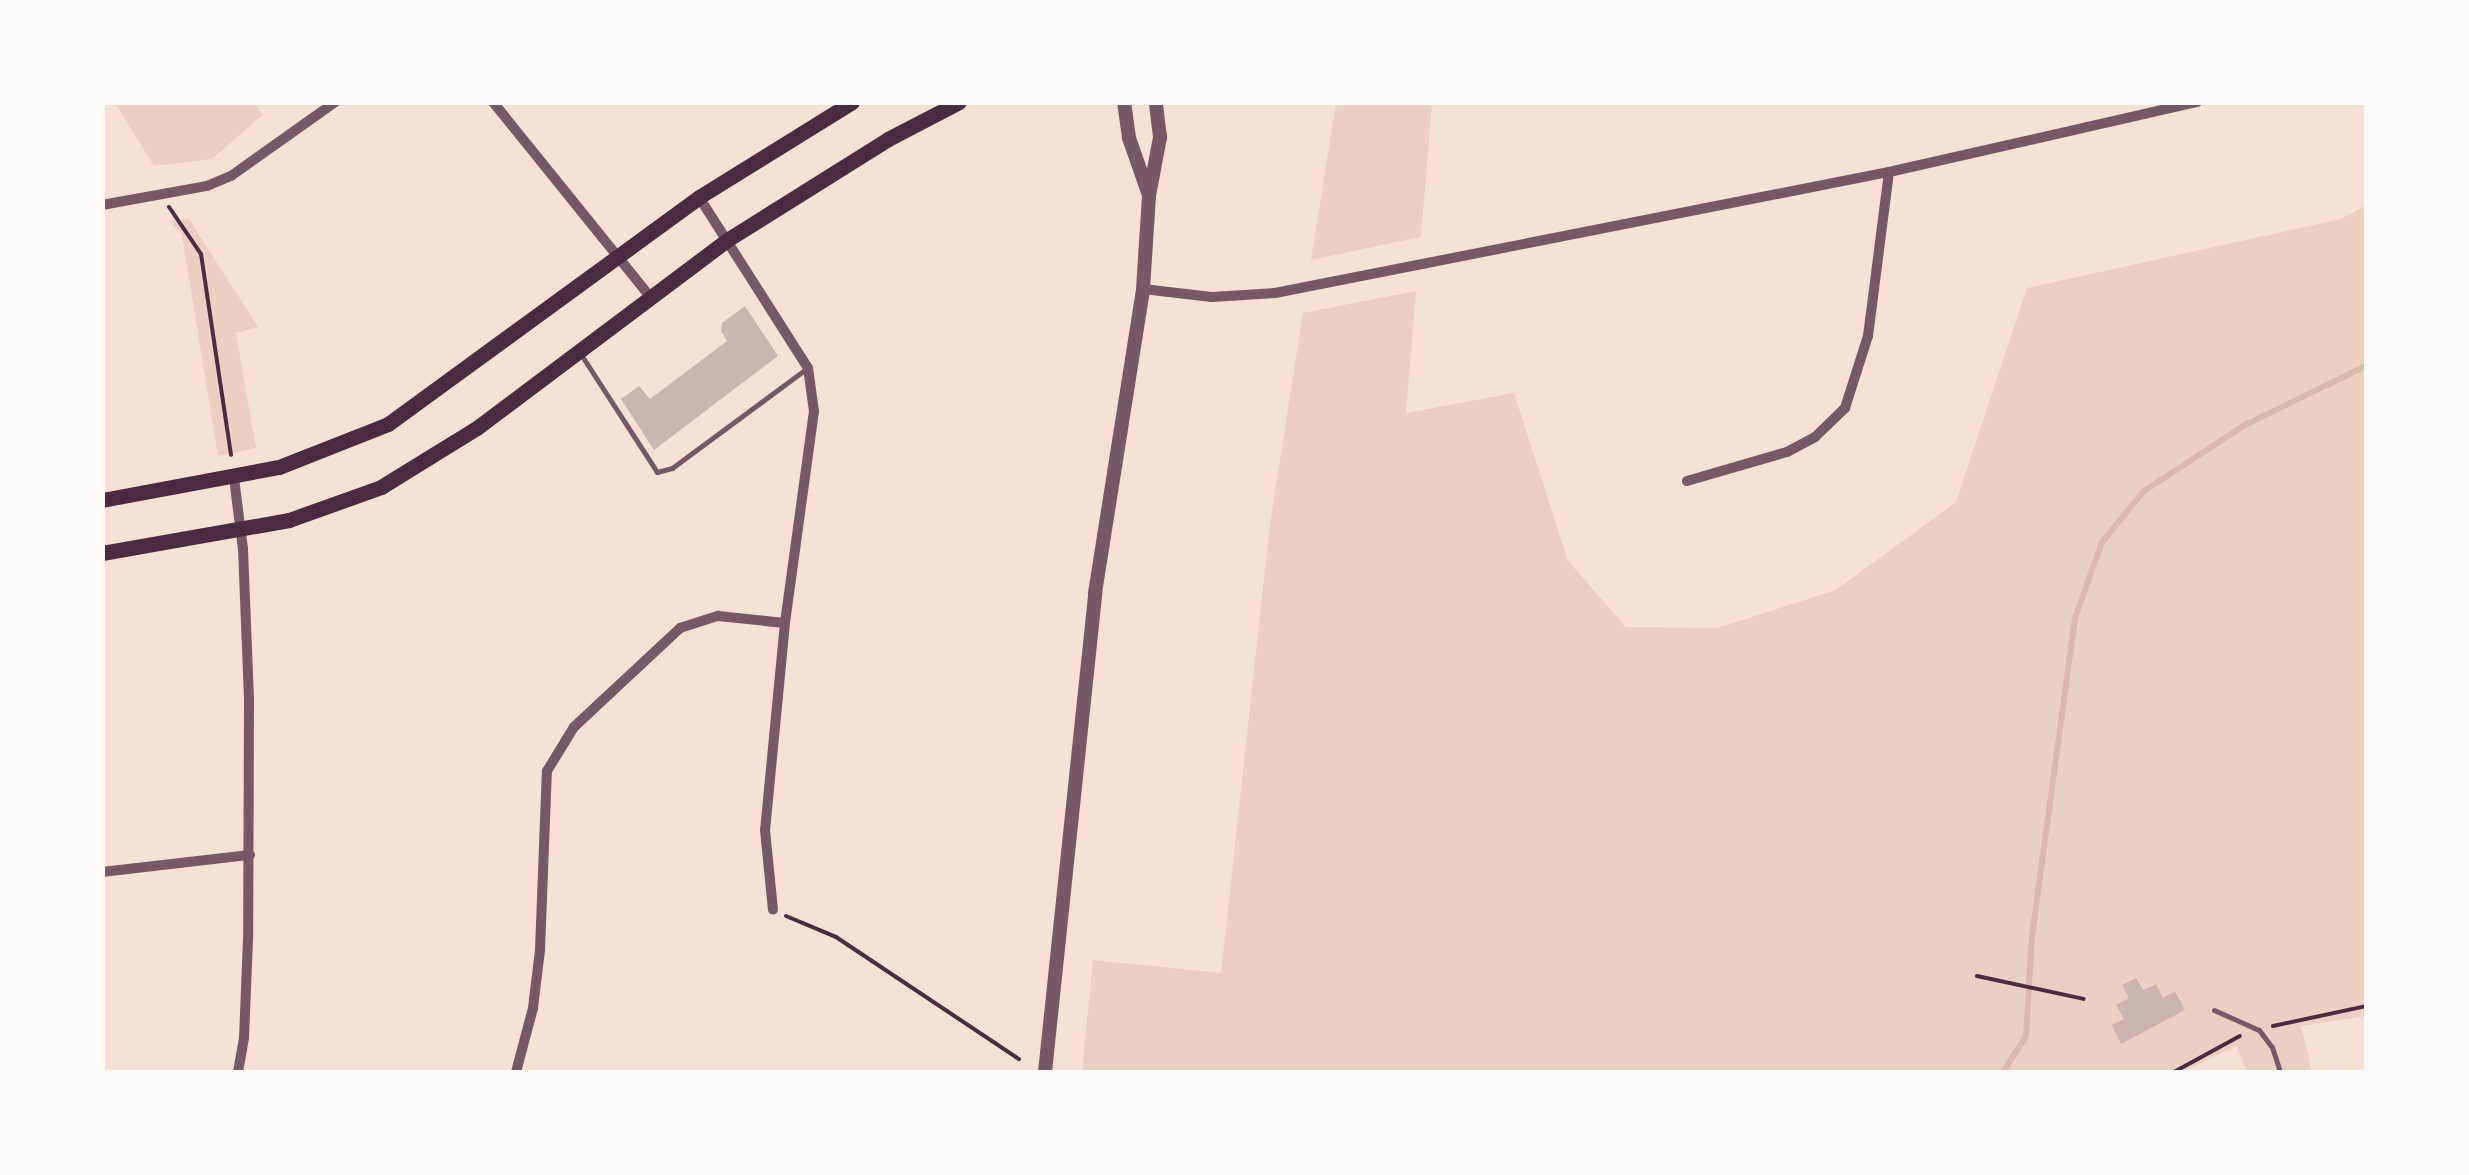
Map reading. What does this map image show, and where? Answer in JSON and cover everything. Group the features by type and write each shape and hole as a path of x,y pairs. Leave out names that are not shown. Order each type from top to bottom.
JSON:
{"main road":[{"path":"102,500 234,478 308,459 388,424 700,197 852,102"},
{"path":"102,553 242,531 318,511 382,486 478,427 727,240 888,139 958,102"}],"street":[{"path":"102,204 230,176 335,102"},
{"path":"493,102 651,298"},
{"path":"1124,102 1128,138 1149,196"},
{"path":"1045,1072 1095,593 1143,289 1149,196 1160,137 1156,102"},
{"path":"1143,289 1212,297 1275,294 1890,172 2197,102"},
{"path":"1686,480 1787,452 1815,437 1844,408 1868,336 1890,172"},
{"path":"700,197 808,368 814,412 786,623 766,830 773,910"},
{"path":"234,478 242,531 250,855 244,1038 238,1072"},
{"path":"516,1072 533,1008 540,950 548,771 574,726 680,628 718,616 786,623"},
{"path":"102,872 250,855"}],"lane":[{"path":"578,351 657,472 672,468 808,368"},
{"path":"2214,1010 2259,1030 2272,1047 2280,1072"}],"path":[{"path":"161,194 200,254 234,478"},
{"path":"773,910 836,937 1019,1059"},
{"path":"1977,976 2084,1000"},
{"path":"2174,1072 2224,1043 2259,1030 2366,1006"}],"shaded area":[{"path":"115,103 254,103 263,115 212,159 154,166"},
{"path":"1336,103 1432,103 1421,237 1311,260"},
{"path":"2366,205 2366,1016 2301,1026 2312,1072 2247,1072 2236,1046 2182,1072 1082,1072 1093,960 1221,973 1270,524 1303,313 1416,291 1406,413 1514,393 1568,561 1626,627 1717,628 1836,590 1956,502 2027,288 2341,219"},
{"path":"189,219 258,327 236,333 256,448 218,456 182,235 169,221"}],"building":[{"path":"745,306 778,356 654,450 621,399 639,386 650,399 727,341 721,331 722,323"},
{"path":"2136,978 2143,990 2156,984 2163,998 2175,991 2185,1010 2121,1044 2112,1025 2124,1019 2116,1005 2129,998 2122,985"}],"waterway":[{"path":"2003,1072 2026,1036 2032,936 2075,618 2102,542 2144,491 2245,425 2366,366"}]}
